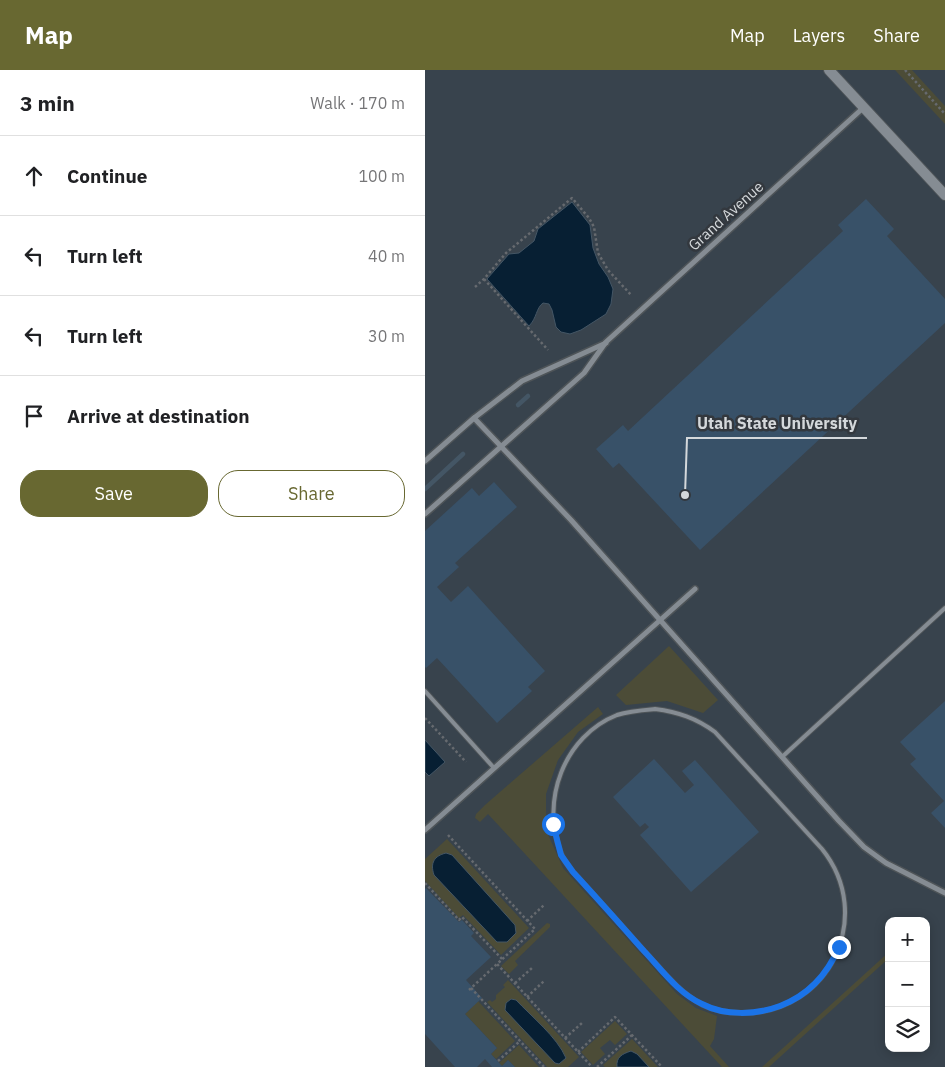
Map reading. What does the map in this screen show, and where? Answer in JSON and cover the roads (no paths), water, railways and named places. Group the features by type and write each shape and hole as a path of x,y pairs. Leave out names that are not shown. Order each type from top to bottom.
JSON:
{"main road":[{"path":"829,70 945,195"}],"street":[{"name":"Grand Avenue","path":"425,514 584,373 606,342 863,108"},
{"name":"Grand Avenue","path":"425,461 474,418 522,381 606,342"},
{"path":"474,418 571,520 661,619 839,821 865,847 886,863 945,893"},
{"path":"425,830 695,589"}],"lane":[{"path":"782,757 945,608"},
{"path":"425,691 494,768"},
{"path":"643,710 667,711 681,714 706,725 723,739 829,858 843,891 845,920 843,934 833,960 825,974 813,987 800,996 772,1009 745,1013 718,1010 691,998 672,981 573,872 561,855 555,835 553,812 556,788 562,772 570,753 587,734 618,715 643,710"}],"water":[{"path":"572,202 590,225 593,248 599,264 608,277 613,289 611,304 606,314 581,330 570,334 561,332 556,327 549,304 543,303 541,305 529,326 487,279 509,254 519,253 534,241 538,229"},
{"path":"425,740 445,762 429,776 425,772"},
{"path":"446,853 452,855 515,925 516,933 507,942 497,942 434,875 434,861"},
{"path":"511,999 516,1000 557,1042 566,1058 559,1064 555,1063 505,1010 506,1003"},
{"path":"631,1051 637,1054 649,1067 617,1067 617,1061 620,1056"}],"waterway":[{"path":"518,405 528,396"},
{"path":"425,489 463,454"}],"place":[{"name":"Utah State University","path":"685,495"}]}
